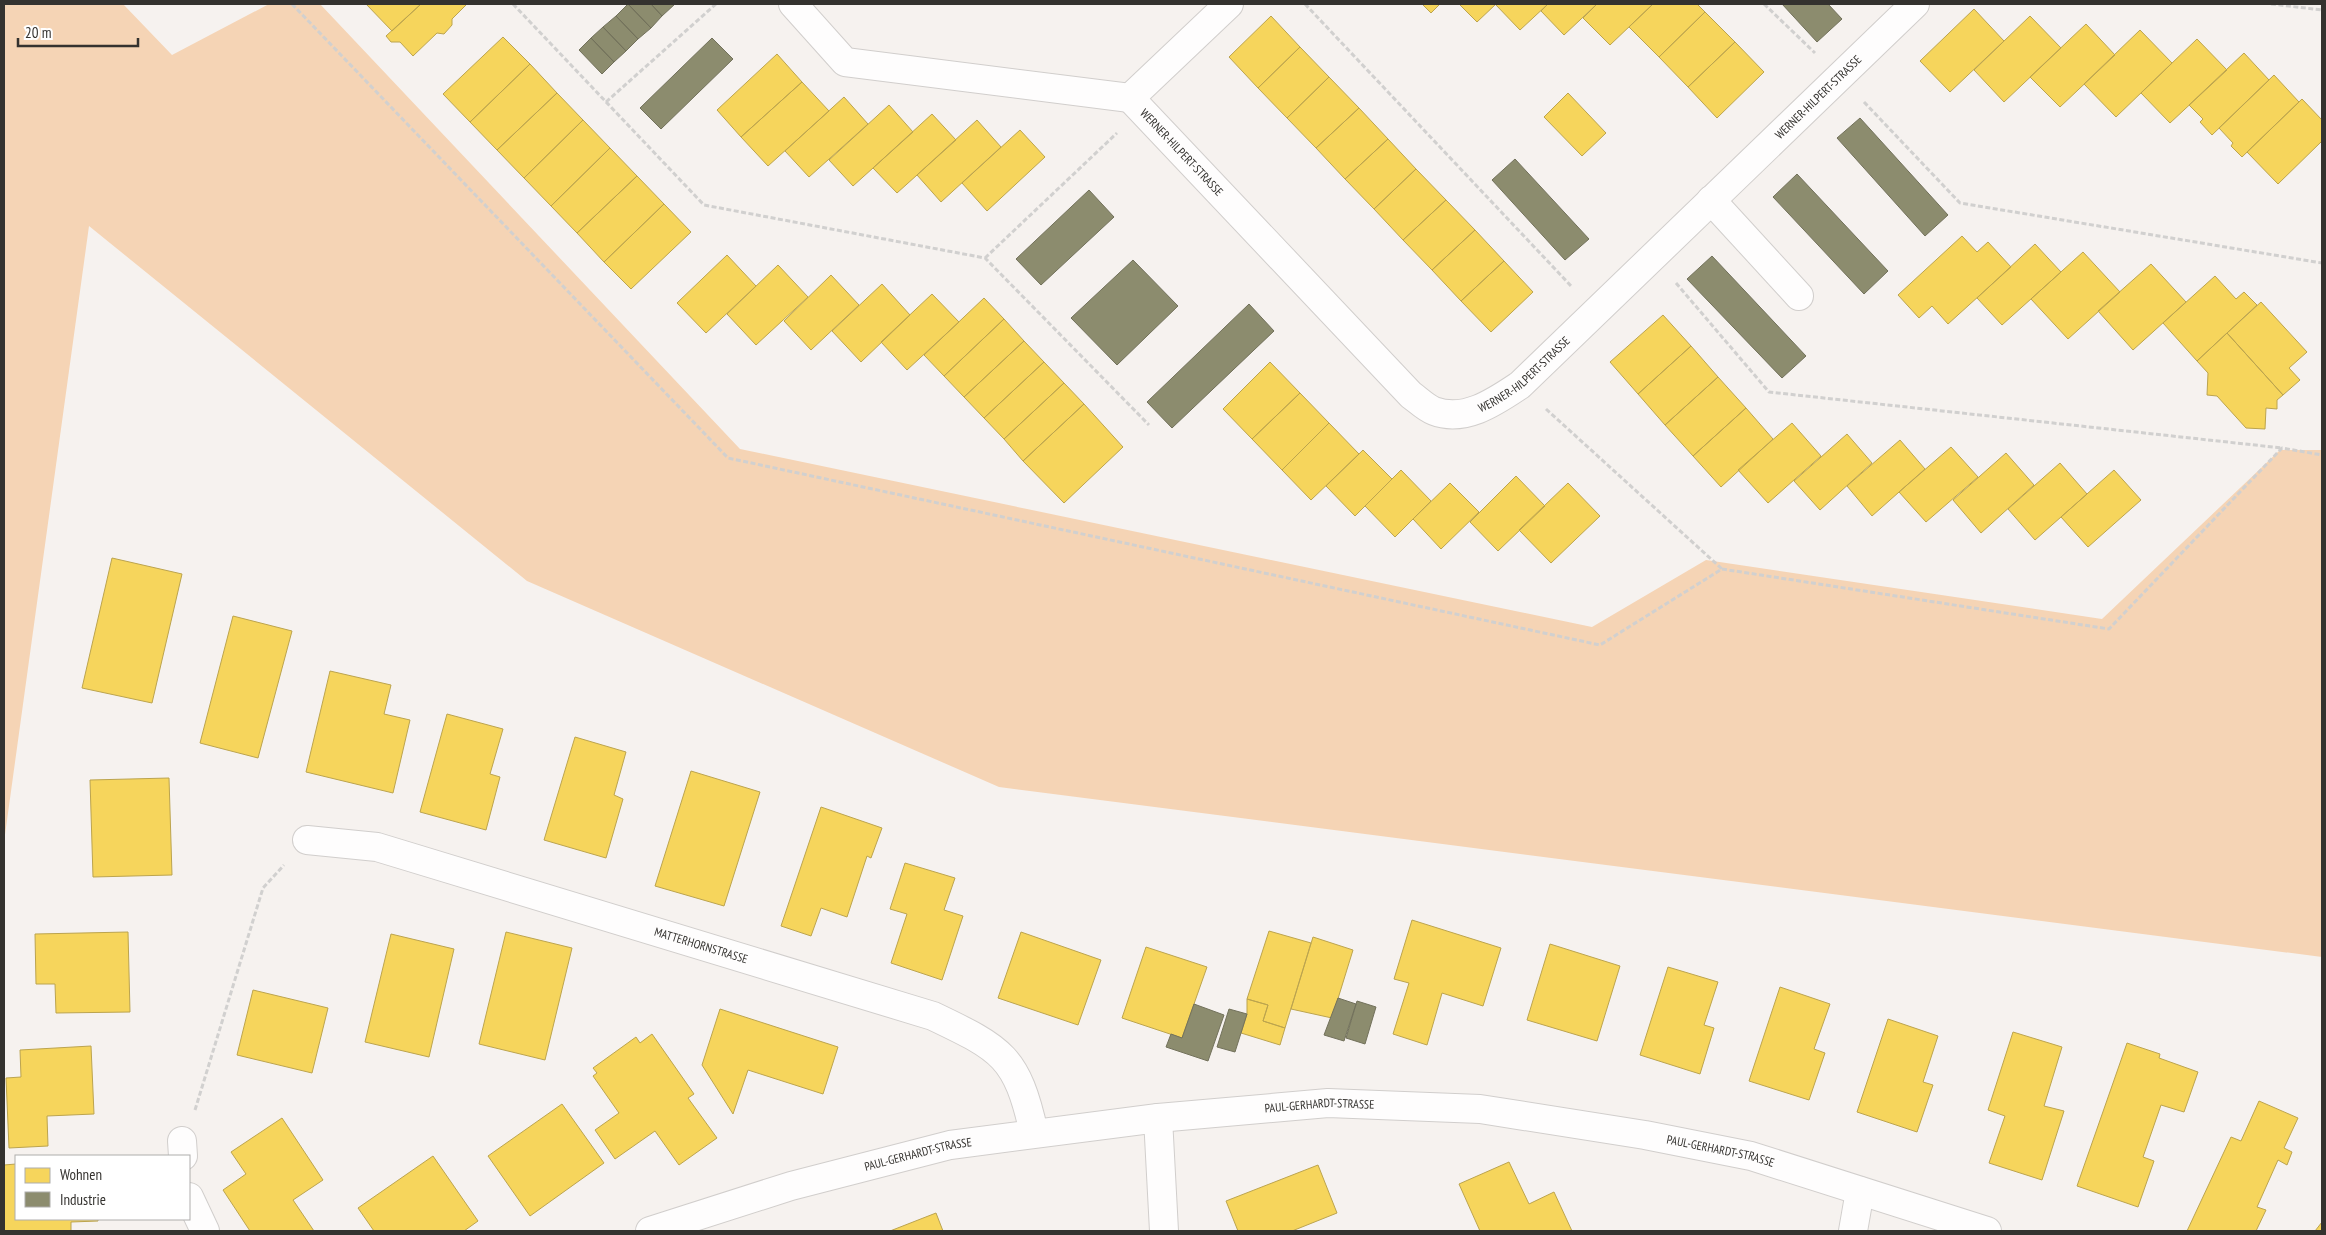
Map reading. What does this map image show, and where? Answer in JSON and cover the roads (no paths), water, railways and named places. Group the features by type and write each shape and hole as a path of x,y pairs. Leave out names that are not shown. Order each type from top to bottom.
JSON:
{"street":[{"name":"WERNER-HILPERT-STRASSE","path":"793,4 844,62 1136,104 1411,396 1432,411 1446,414 1466,413 1493,404 1520,384 1915,4"},
{"name":"WERNER-HILPERT-STRASSE","path":"1136,104 1229,4"},
{"path":"1711,200 1799,296"},
{"name":"MATTERHORNSTRASSE","path":"307,840 378,847 933,1016 994,1048 1013,1068 1026,1098 1034,1133"},
{"name":"PAUL-GERHARDT-STRASSE","path":"650,1231 800,1183 950,1145 1158,1118 1328,1103 1480,1109 1645,1135 1751,1156 1987,1231"},
{"path":"1158,1118 1164,1231"},
{"path":"1853,1231 1860,1191"},
{"path":"190,1199 205,1231"}]}
